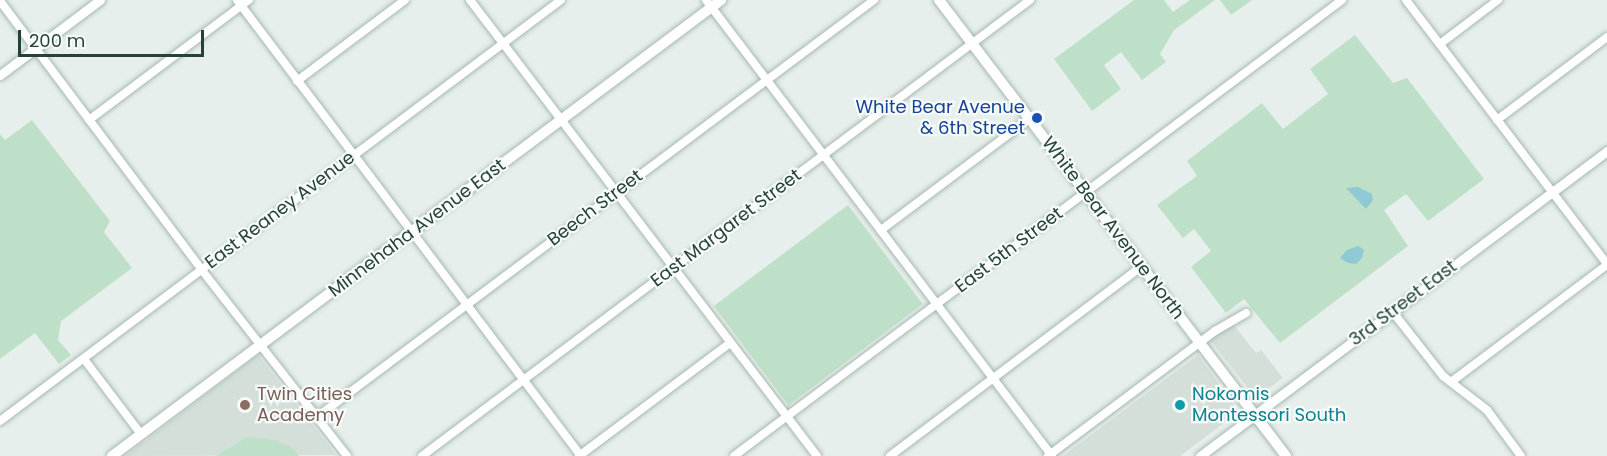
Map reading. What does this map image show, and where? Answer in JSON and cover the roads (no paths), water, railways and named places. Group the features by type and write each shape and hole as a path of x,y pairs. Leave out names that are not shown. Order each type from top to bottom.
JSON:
{"main road":[{"name":"Minnehaha Avenue East","path":"112,456 560,120 709,4 721,0"},
{"name":"White Bear Avenue North","path":"939,0 1286,456"}],"street":[{"path":"0,75 100,0"},
{"path":"89,120 239,3 249,0"},
{"path":"297,81 405,0"},
{"path":"470,0 817,456"},
{"name":"East Reaney Avenue","path":"0,421 561,0"},
{"name":"Beech Street","path":"317,417 874,0"},
{"name":"East Margaret Street","path":"422,456 1030,0"},
{"name":"East 5th Street","path":"734,456 1342,0"},
{"path":"1406,0 1607,265 1452,381"},
{"path":"1440,44 1498,0"},
{"path":"0,2 201,269 347,456"},
{"path":"239,3 580,456 730,344"},
{"path":"709,4 1050,455 1200,343 1246,313"},
{"path":"1497,120 1607,37"},
{"path":"881,230 1029,118"},
{"name":"3rd Street East","path":"1200,456 1607,151"},
{"path":"890,456 1141,267"},
{"path":"1392,311 1443,375 1487,410 1521,456"},
{"path":"84,358 141,434"}],"water":[{"path":"1358,187 1372,194 1373,200 1366,209 1346,188"},
{"path":"1358,246 1364,250 1362,258 1356,264 1348,263 1340,258 1347,250"}],"place":[{"name":"White Bear Avenue & 6th Street","path":"1037,118"},
{"name":"Twin Cities Academy","path":"245,405"},
{"name":"Nokomis Montessori South","path":"1180,405"}]}
